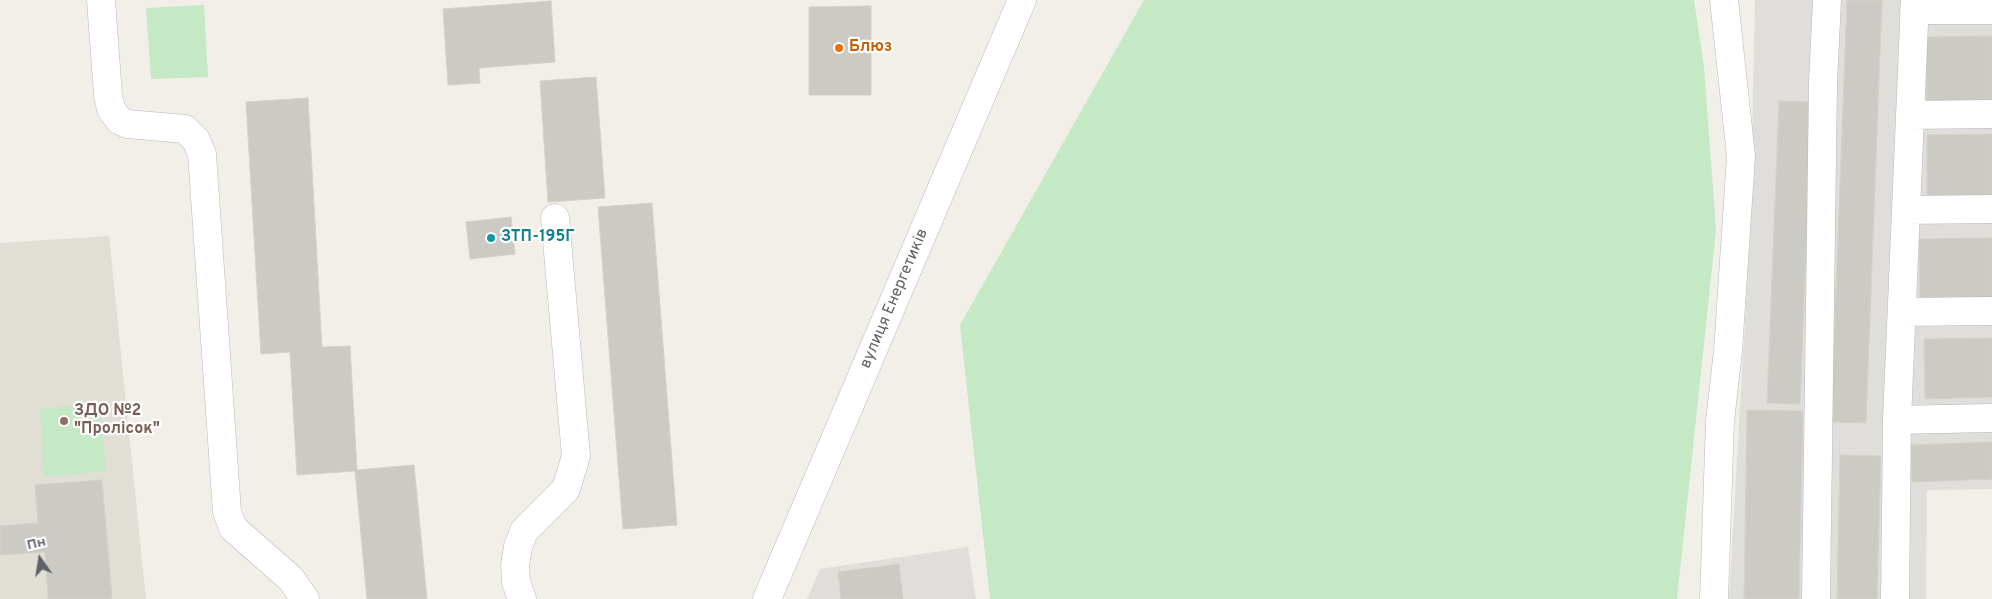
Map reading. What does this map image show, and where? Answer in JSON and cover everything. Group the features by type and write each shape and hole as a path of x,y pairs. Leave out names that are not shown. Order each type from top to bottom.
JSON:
{"street":[{"path":"101,0 108,95 111,109 119,120 127,124 185,129 196,140 202,154 227,512 233,528 291,579 305,599"},
{"name":"вулиця Енергетиків","path":"767,599 1022,0"},
{"path":"1714,599 1720,421 1728,352 1741,156 1724,0"},
{"path":"1816,599 1823,83 1827,0"},
{"path":"1895,599 1898,420 1914,5 1992,10"},
{"path":"1910,115 1992,114"},
{"path":"1906,210 1992,209"},
{"path":"522,599 516,582 515,565 518,547 524,531 566,489 576,456 555,218"},
{"path":"1902,312 1992,310"},
{"path":"1898,420 1992,418"}],"shaded area":[{"path":"1755,0 1992,0 1992,489 1927,490 1926,599 1729,599 1750,234"},
{"name":"ЗДО №2 \"Пролісок\"","path":"109,236 146,599 0,599 0,243"},
{"path":"968,547 976,599 807,599 820,569"}],"green space":[{"path":"1144,0 1694,0 1704,67 1716,230 1677,599 990,599 960,325"},
{"path":"204,5 208,77 151,79 146,8"},
{"path":"100,405 106,471 44,477 40,408"}],"building":[{"path":"1847,0 1882,0 1866,423 1831,422"},
{"path":"551,1 555,62 479,68 480,83 448,85 443,9"},
{"path":"871,6 871,95 809,95 809,7"},
{"path":"1992,36 1992,100 1927,101 1926,37"},
{"path":"596,77 605,198 548,202 540,81"},
{"path":"308,98 322,347 350,346 357,470 414,465 427,599 367,599 355,471 297,475 290,352 261,354 246,102"},
{"path":"1779,101 1812,102 1800,404 1767,403"},
{"path":"1992,134 1992,200 1927,201 1927,135"},
{"path":"652,203 677,525 623,529 598,207"},
{"name":"ЗТП-195Г","path":"511,217 515,254 470,259 466,222"},
{"path":"1992,238 1992,299 1920,301 1919,239"},
{"path":"1992,338 1992,397 1925,399 1924,339"},
{"path":"1747,410 1803,411 1799,599 1744,599"},
{"path":"1992,442 1992,479 1912,482 1910,445"},
{"path":"1840,455 1881,456 1877,599 1837,599"},
{"path":"102,480 112,599 48,599 45,552 0,555 0,526 38,523 35,485"},
{"path":"899,564 903,599 841,599 838,572"}],"place":[{"name":"Блюз","path":"839,48"},
{"name":"ЗТП-195Г","path":"491,238"},
{"name":"ЗДО №2 \"Пролісок\"","path":"64,421"}]}
